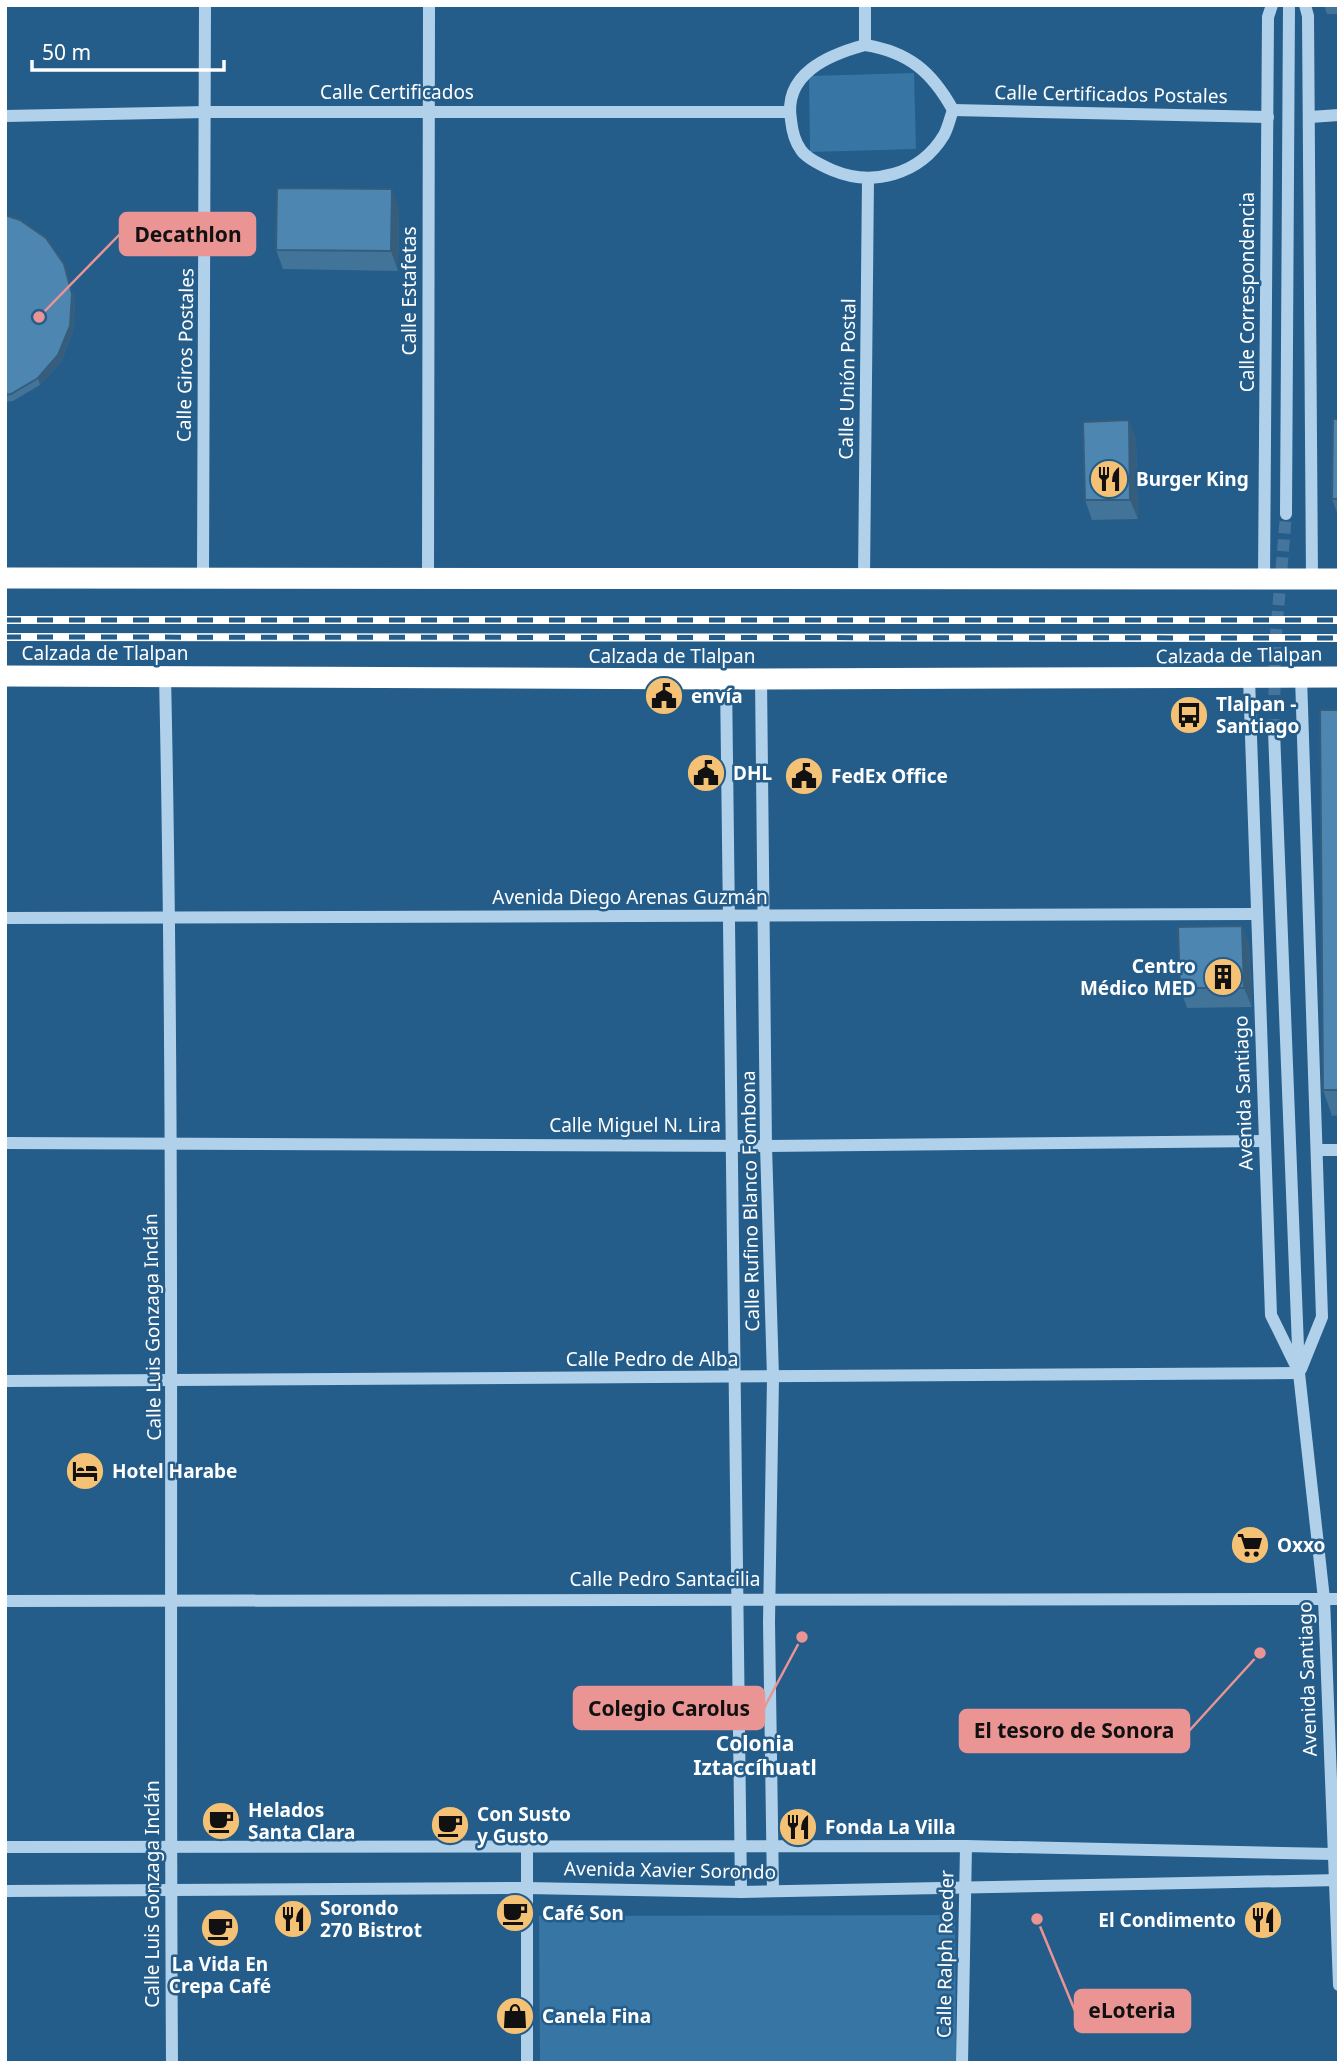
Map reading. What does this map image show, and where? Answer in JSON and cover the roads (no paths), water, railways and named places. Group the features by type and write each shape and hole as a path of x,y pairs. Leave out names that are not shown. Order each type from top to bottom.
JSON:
{"highway":[{"path":"5,578 1339,579"},
{"name":"Calzada de Tlalpan","path":"5,676 726,679 1339,677"}],"street":[{"name":"Calle Giros Postales","path":"203,578 207,112 205,5"},
{"name":"Calle Estafetas","path":"428,577 429,5"},
{"path":"865,5 865,45"},
{"name":"Calle Correspondencia","path":"1264,579 1268,17 1272,5"},
{"name":"Calle Correspondencia","path":"1286,514 1289,5"},
{"path":"1305,5 1308,16 1310,117 1312,579"},
{"path":"865,45 891,49 912,62 938,83 953,110 944,136 924,157 900,174 868,179 849,177 801,152 789,112 793,93 804,73 832,54 865,45"},
{"name":"Calle Certificados Postales","path":"953,110 1268,117"},
{"name":"Calle Certificados","path":"5,116 207,112 789,112"},
{"path":"1310,117 1339,115"},
{"name":"Calle Unión Postal","path":"864,579 868,179"},
{"name":"Calle Luis Gonzaga Inclán","path":"165,675 170,917 169,1143 173,1380 172,2063"},
{"name":"Avenida Santiago","path":"1299,1373 1322,1317 1301,677"},
{"name":"Calle Rufino Blanco Fombona","path":"761,678 766,1146 773,1377 769,1598 773,1891"},
{"name":"Avenida Santiago","path":"1249,678 1255,914 1271,1315 1299,1373"},
{"name":"Calle Rufino Blanco Fombona","path":"726,679 734,1144 741,1892"},
{"name":"Avenida Santiago","path":"1274,731 1299,1373 1324,1599 1339,1985"},
{"name":"Avenida Diego Arenas Guzmán","path":"5,918 1255,914"},
{"name":"Calle Miguel N. Lira","path":"5,1143 766,1146 1264,1141"},
{"path":"1318,1150 1339,1150"},
{"name":"Calle Pedro de Alba","path":"5,1381 1299,1373"},
{"name":"Calle Pedro Santacilia","path":"5,1601 737,1598 1339,1600"},
{"path":"527,1846 527,2063"},
{"name":"Avenida Xavier Sorondo","path":"5,1847 965,1846 1332,1854"},
{"name":"Calle Ralph Roeder","path":"962,2063 965,1846"},
{"name":"Avenida Xavier Sorondo","path":"5,1891 526,1888 741,1892 966,1886 1277,1884 1336,1880"}],"tunnel":[{"path":"1274,731 1275,647 1286,514"}],"railway":[{"path":"5,620 1339,620"},
{"path":"5,637 1339,638"}],"place":[{"name":"Decathlon","path":"39,317"},
{"name":"Burger King","path":"1109,479"},
{"name":"envía","path":"664,696"},
{"name":"Tlalpan - Santiago","path":"1189,715"},
{"name":"DHL","path":"706,773"},
{"name":"FedEx Office","path":"804,776"},
{"name":"Centro Médico MED","path":"1223,977"},
{"name":"Hotel Harabe","path":"85,1471"},
{"name":"Oxxo","path":"1250,1545"},
{"name":"Colegio Carolus","path":"802,1637"},
{"name":"El tesoro de Sonora","path":"1260,1653"},
{"name":"Helados Santa Clara","path":"221,1821"},
{"name":"Con Susto y Gusto","path":"450,1825"},
{"name":"Fonda La Villa","path":"798,1827"},
{"name":"Café Son","path":"515,1913"},
{"name":"Sorondo 270 Bistrot","path":"293,1919"},
{"name":"eLoteria","path":"1037,1919"},
{"name":"El Condimento","path":"1263,1920"},
{"name":"La Vida En Crepa Café","path":"220,1928"},
{"name":"Canela Fina","path":"515,2016"}],"district":[{"name":"Colonia Iztaccíhuatl","path":"755,1756"}]}
